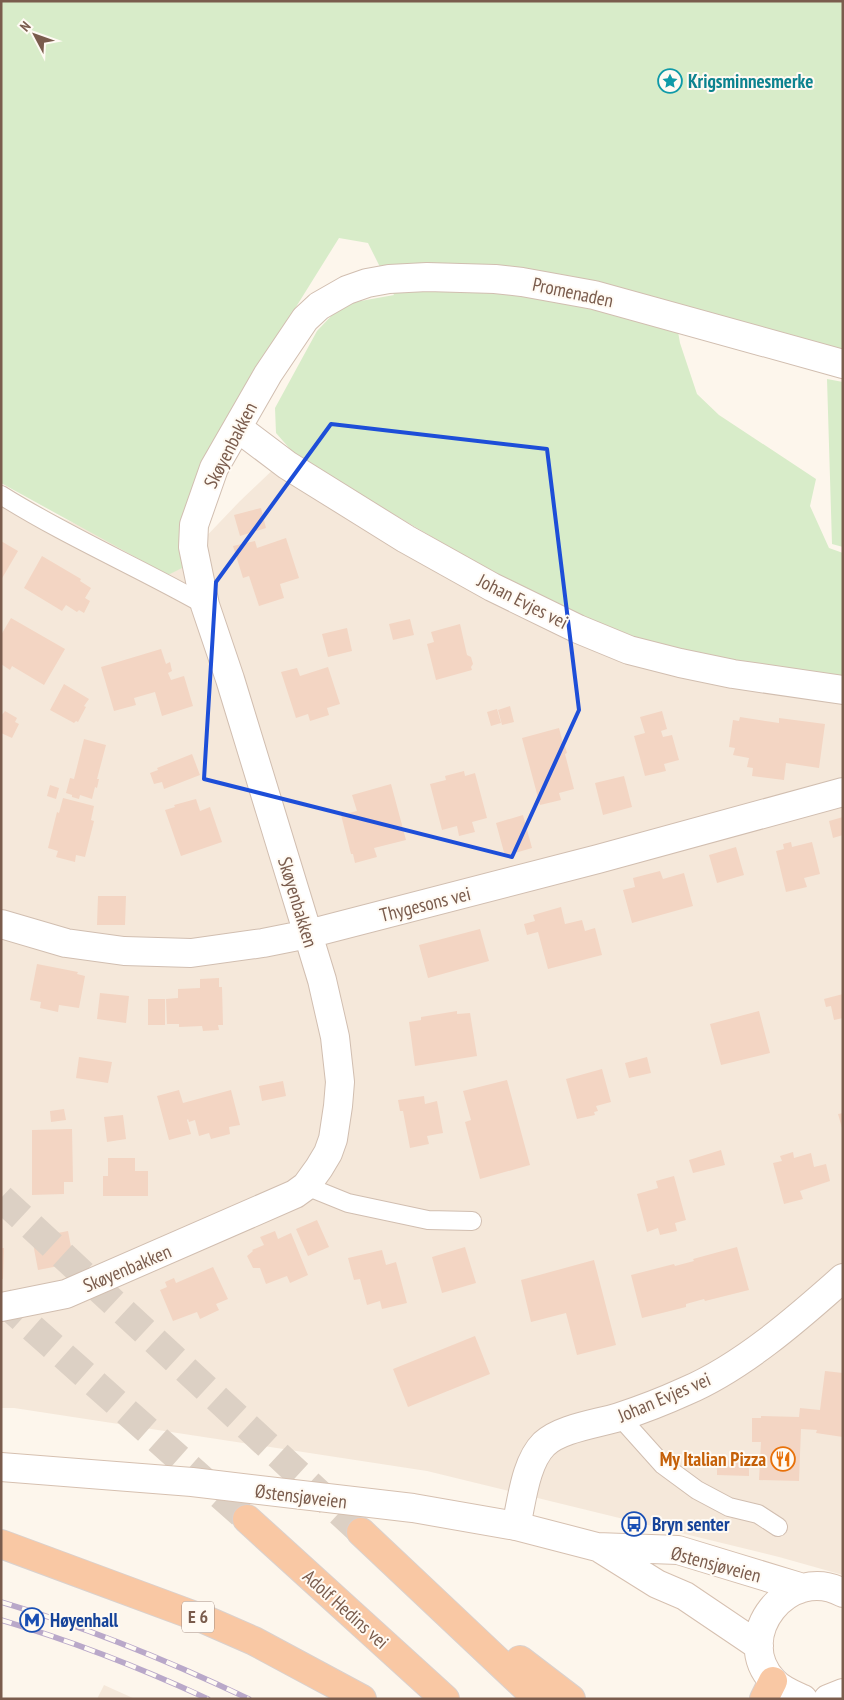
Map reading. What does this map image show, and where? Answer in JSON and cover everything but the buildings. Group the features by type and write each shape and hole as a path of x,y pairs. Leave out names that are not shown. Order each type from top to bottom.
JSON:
{"highway":[{"name":"Adolf Hedins vei","path":"247,1519 446,1699"},
{"path":"361,1532 538,1699"},
{"name":"E 6","path":"1,1544 206,1620 262,1645 362,1699"},
{"path":"405,1574 570,1699"}],"street":[{"name":"Promenaden","path":"306,319 319,306 347,290 367,283 389,279 427,277 495,279 594,295 843,364"},
{"name":"Skøyenbakken","path":"1,1307 66,1294 295,1194 306,1186 328,1153 333,1138 340,1082 335,1037 322,980 230,679 205,605 193,547 194,525 214,468 268,374 306,319"},
{"name":"Johan Evjes vei","path":"238,428 287,465 406,538 492,587 578,629 629,650 680,663 732,674 843,690"},
{"name":"Thygesons vei","path":"1,924 66,943 124,950 191,953 262,943 308,934 598,860 843,792"},
{"name":"Johan Evjes vei","path":"516,1526 527,1475 544,1445 562,1433 620,1417 710,1380 775,1335 843,1278"},
{"name":"Østensjøveien","path":"1,1467 229,1486 355,1503 413,1508 516,1526 597,1547 678,1550 803,1588"},
{"name":"Østensjøveien","path":"597,1547 658,1584 692,1600 759,1646"},
{"path":"803,1699 786,1692 769,1690 759,1646 762,1626 770,1609 784,1596 803,1588 828,1588 843,1594"},
{"path":"830,1699 843,1693"}],"lane":[{"path":"1,495 26,511 152,575 205,605"},
{"path":"306,1186 348,1203 428,1220 472,1220"},
{"path":"620,1417 664,1465 697,1490 729,1507 758,1514 778,1527"}],"highlighted area":[{"path":"331,424 547,449 579,710 512,857 204,779 216,582"}],"shaded area":[{"path":"281,462 453,563 843,691 843,1575 779,1557 427,1471 14,1408 1,1408 1,492 177,567 240,501"},
{"path":"104,1685 135,1699 97,1699"}],"green space":[{"path":"1,1 843,1 843,352 674,309 680,343 697,394 719,415 816,479 810,506 829,548 843,553 843,677 724,661 652,644 542,602 297,457 276,433 275,408 317,331 334,313 355,302 394,295 368,243 339,238 291,315 198,482 184,567 168,575 1,483"},
{"path":"827,379 843,382 843,547 832,544"}],"tunnel":[{"path":"1,1198 361,1532"},
{"path":"1,1300 247,1519"}],"railway":[{"path":"1,1602 64,1622 127,1646 249,1699"},
{"path":"1,1620 106,1656 208,1699"}],"place":[{"name":"Krigsminnesmerke","path":"670,81"},
{"name":"My Italian Pizza","path":"783,1459"},
{"name":"Bryn senter","path":"634,1524"},
{"name":"Høyenhall","path":"32,1620"}]}
